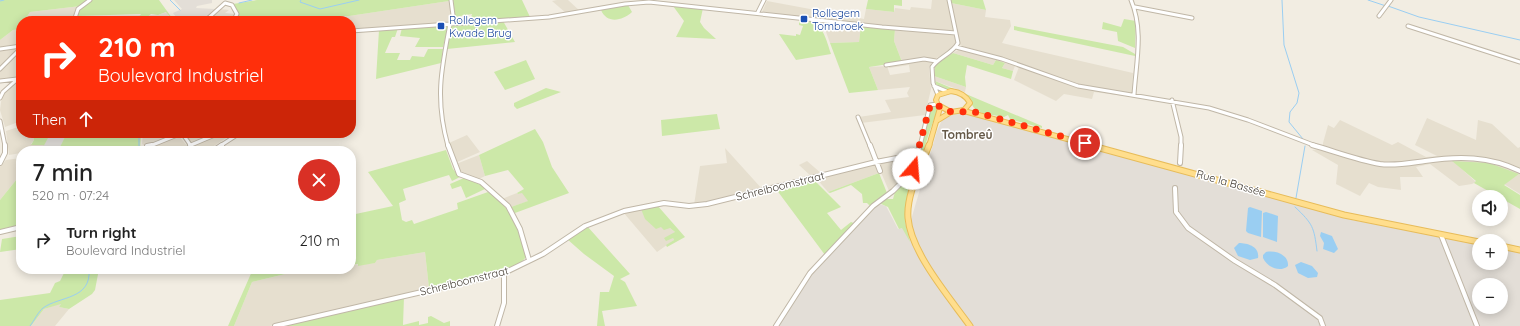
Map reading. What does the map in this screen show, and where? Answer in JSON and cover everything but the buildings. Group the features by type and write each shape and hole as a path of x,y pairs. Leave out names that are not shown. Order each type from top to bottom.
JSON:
{"main road":[{"path":"946,92 938,95 936,100 940,108 951,112"},
{"name":"Rue la Bassée","path":"946,92 961,94 968,100 974,110 986,115"},
{"path":"964,111 970,105"},
{"path":"940,108 938,120 915,186 908,218 915,242 970,326"},
{"name":"Rue la Bassée","path":"951,112 964,111 986,115 1344,215 1472,241"},
{"path":"938,120 951,112"},
{"path":"1508,247 1520,250"}],"street":[{"path":"77,16 78,9 90,0"},
{"path":"451,0 454,23"},
{"path":"758,12 764,0"},
{"path":"949,0 956,33 956,46"},
{"path":"1131,0 1135,7 1138,21 1138,47 1134,94"},
{"path":"1378,16 1391,0"},
{"path":"356,31 556,16 644,2 763,13"},
{"path":"211,16 225,3 234,8 237,14 236,16"},
{"path":"1135,7 1192,18"},
{"path":"739,10 816,20 956,33"},
{"path":"816,20 821,27"},
{"path":"450,24 438,99 440,122 459,174 481,182 488,190 508,206 520,229 529,260"},
{"path":"1408,26 1520,62"},
{"path":"956,46 1002,59 1067,83 1172,100 1230,114 1311,146 1380,164 1403,164 1447,158 1480,158 1502,163 1520,171"},
{"path":"938,95 931,71 936,61 956,46"},
{"path":"0,49 16,47"},
{"path":"0,69 15,54"},
{"path":"886,65 924,59 936,61"},
{"path":"0,81 16,78"},
{"path":"0,98 3,92 16,81"},
{"path":"934,85 946,92"},
{"path":"1172,100 1182,136 1180,163"},
{"path":"776,326 810,273 874,206 908,177 918,154 931,105 937,104"},
{"path":"858,117 880,171"},
{"path":"0,121 6,148 6,153 0,163"},
{"path":"150,146 170,138"},
{"path":"195,146 209,138"},
{"path":"220,146 232,138"},
{"name":"Schreiboomstraat","path":"275,326 504,273 550,250 585,226 624,211 664,203 689,206 707,204 876,162 918,154"},
{"path":"1175,188 1176,212 1184,224 1235,261 1275,285 1320,318 1324,326"},
{"path":"0,232 16,228"},
{"path":"1441,235 1477,326"},
{"path":"497,326 504,303 504,273"}],"shaded area":[{"path":"174,0 212,0 212,3 197,6 196,8 216,9 208,16 175,16 173,13 182,9"},
{"path":"568,0 580,11 566,13 552,1"},
{"path":"932,0 948,0 954,32 903,29 762,12 767,1 864,19 866,9 894,12 895,8 910,10 911,7 931,9"},
{"path":"449,1 452,22 356,30 356,16 349,16"},
{"path":"951,3 986,10 985,17 1010,20 1011,26 1002,43 1133,73 1132,97 1094,92 1092,99 1064,94 1056,101 1014,80 1019,67 1015,66 1013,71 1002,68 1005,63 996,60 993,65 953,53 960,49 996,56 959,45"},
{"path":"81,6 75,10 74,16 27,16 30,12"},
{"path":"219,9 229,10 225,13 235,14 234,16 212,16"},
{"path":"167,12 169,16 78,16 158,15"},
{"path":"818,21 861,26 859,42 830,43 825,29"},
{"path":"895,29 954,34 956,43 953,49 933,60 929,68 931,89 925,115 861,123 859,117 891,112 885,100 909,97 907,93 910,87 878,90 869,67 887,66 890,75 910,72 909,65 889,68 890,65 902,62 894,41"},
{"path":"13,30 16,30 16,46 0,48 0,40"},
{"path":"16,48 14,52 0,67 0,50"},
{"path":"16,56 16,78 0,80 0,71"},
{"path":"934,76 966,87 965,92 935,81"},
{"path":"16,82 16,123 5,127 0,110 2,95"},
{"path":"968,113 1352,220 1472,242 1472,270 1508,270 1508,249 1520,251 1520,326 777,326 806,280 876,205 879,204 886,206 898,229 902,228 901,220 911,220 937,131 942,120 948,115"},
{"path":"1427,118 1476,140 1478,120 1492,124 1518,148 1520,147 1520,194 1504,184 1519,174 1453,161 1476,182 1459,186 1430,164 1416,167 1423,177 1400,177 1401,190 1378,187 1369,183 1360,196 1336,184 1338,165 1312,150 1323,149 1323,143 1328,125 1334,128 1340,120 1392,145 1398,142 1426,157 1437,156 1415,145"},
{"path":"16,128 16,138 34,138 31,144 44,145 16,146 16,154 9,155 6,131"},
{"path":"467,135 480,152 455,163 449,143"},
{"path":"48,138 64,138 60,146 44,146"},
{"path":"143,138 166,138 145,146 142,144"},
{"path":"174,138 181,138 187,146 155,146"},
{"path":"187,138 226,138 214,146 193,146"},
{"path":"725,148 763,190 694,205 700,166 727,163"},
{"path":"479,155 485,176 479,179 461,173 456,164"},
{"path":"915,156 911,169 905,178 889,191 877,163"},
{"path":"16,159 16,180 0,200 0,167 6,160"},
{"path":"807,161 822,174 812,177 799,165"},
{"path":"875,163 879,173 828,192 816,178"},
{"path":"522,192 529,201 511,207 502,199 517,193"},
{"path":"641,208 661,226 670,228 675,232 673,238 674,240 657,252 623,212"},
{"path":"425,252 429,288 270,326 234,326 252,282 285,274 356,274 356,265 375,263 377,260"},
{"path":"62,303 59,307 69,309 55,326 31,326 44,309"}],"green space":[{"path":"0,0 89,0 81,6 30,12 27,16 16,16 16,30 13,30 0,40"},
{"path":"90,0 159,0 171,16 166,12 158,15 151,14 148,16 140,16 141,14 78,16 78,10"},
{"path":"257,0 449,0 349,16 237,16 238,14 233,4"},
{"path":"453,0 522,0 530,17 470,21 472,14 455,17"},
{"path":"868,0 902,0 902,6 894,5 894,12 866,9"},
{"path":"950,0 983,0 986,10 951,3"},
{"path":"628,5 632,12 615,20 607,17 601,10"},
{"path":"673,6 703,8 700,22 716,39 676,37 684,21"},
{"path":"799,19 818,26 824,34 831,54 796,60 779,34 800,35 803,26 799,25"},
{"path":"1124,19 1136,21 1135,48 1118,41 1117,32 1102,29 1103,22 1121,27"},
{"path":"503,21 515,42 447,49 451,25"},
{"path":"861,26 895,29 894,41 902,62 869,67 878,90 849,93 830,43 859,42"},
{"path":"1014,26 1123,47 1135,54 1135,56 1014,30"},
{"path":"448,27 443,47 415,47 420,38 400,36 402,28"},
{"path":"398,28 395,37 392,37 385,53 400,53 397,60 410,60 412,56 424,57 428,49 443,49 441,63 376,79 379,30"},
{"path":"953,53 993,65 996,60 1005,63 1002,68 1013,71 1011,79 967,65 965,77 966,87 934,76 935,65"},
{"path":"526,60 535,79 505,90 494,72"},
{"path":"935,81 1042,126 1042,128 1010,119 1008,115 1004,117 980,112 974,108 970,98 967,95 937,87"},
{"path":"546,88 561,92 517,109 514,106 514,103"},
{"path":"931,106 936,106 938,109 905,210 905,222 910,242 902,228 899,229 888,207 879,203 885,199 893,199 895,192 914,170"},
{"path":"717,114 720,129 662,136 661,120"},
{"path":"535,129 543,142 552,167 569,193 515,213 511,207 528,201 522,193 517,193 524,189 508,170 485,176 479,155"},
{"path":"34,138 141,138 140,146 31,145"},
{"path":"446,150 453,169 460,177 452,181 449,175 403,189 406,200 399,203 402,220 406,222 412,220 414,224 458,209 457,203 488,192 504,206 514,220 526,256 521,262 498,273 467,281 429,288 425,252 377,260 375,263 358,266 358,264 356,264 356,214 393,206 368,172"},
{"path":"1452,161 1489,163 1519,174 1504,185 1520,195 1520,209 1508,202 1508,190 1486,190 1474,183 1476,181"},
{"path":"879,173 887,193 871,207 867,203 863,203 862,194 851,185 830,193 828,192"},
{"path":"464,178 476,181 485,189 466,198 461,186 452,189 450,184"},
{"path":"813,179 841,207 827,213 841,230 851,222 856,224 825,255 776,189"},
{"path":"16,180 16,225 0,230 0,200"},
{"path":"657,205 685,237 667,247 666,245 674,240 673,238 666,241 664,238 675,232 670,228 664,230 661,227 656,229 645,219 641,209"},
{"path":"587,226 630,274 620,279 625,282 637,306 602,311 605,326 597,326 600,292 609,292 614,276 584,254 567,239"},
{"path":"16,237 16,250 0,252 2,239"},
{"path":"64,274 98,274 95,290 92,294 69,309 59,307 61,304 44,309 31,326 0,326 0,300 50,293 55,283 60,281"},
{"path":"251,274 285,274 252,282 234,326 228,326"},
{"path":"404,297 403,325 419,321 419,325 428,323 428,317 431,316 444,323 450,321 450,326 281,326"}],"water":[{"path":"1250,207 1262,211 1261,237 1246,231 1248,208"},
{"path":"1266,212 1278,216 1277,242 1263,237 1263,213"},
{"path":"1321,232 1332,236 1338,249 1334,253 1323,249 1324,243 1320,236"},
{"path":"1239,243 1253,246 1257,251 1258,258 1250,260 1238,256 1234,248"},
{"path":"1266,252 1281,254 1288,262 1288,266 1278,269 1267,264 1263,258 1263,255"},
{"path":"1301,262 1312,266 1318,273 1317,277 1308,278 1298,273 1295,265"}],"waterway":[{"path":"0,1 4,0"},
{"path":"170,0 180,10"},
{"path":"239,3 252,0"},
{"path":"301,0 300,2 320,9 359,0"},
{"path":"1282,0 1284,45 1299,93 1297,103 1290,112 1289,122 1303,139"},
{"path":"1368,0 1386,6"},
{"path":"1388,6 1419,17 1520,40"},
{"path":"139,138 139,146"},
{"path":"1296,198 1305,146"},
{"path":"1295,207 1312,226 1317,251"},
{"path":"30,326 43,308 80,292 89,279 89,274"}],"place":[{"name":"Rollegem Tombroek","path":"804,19"},
{"name":"Rollegem Kwade Brug","path":"441,26"}],"district":[{"name":"Tombreû","path":"967,135"}],"route":[{"path":"913,169 930,106 933,104 937,104 940,108 949,112 975,112 1085,143"}]}
